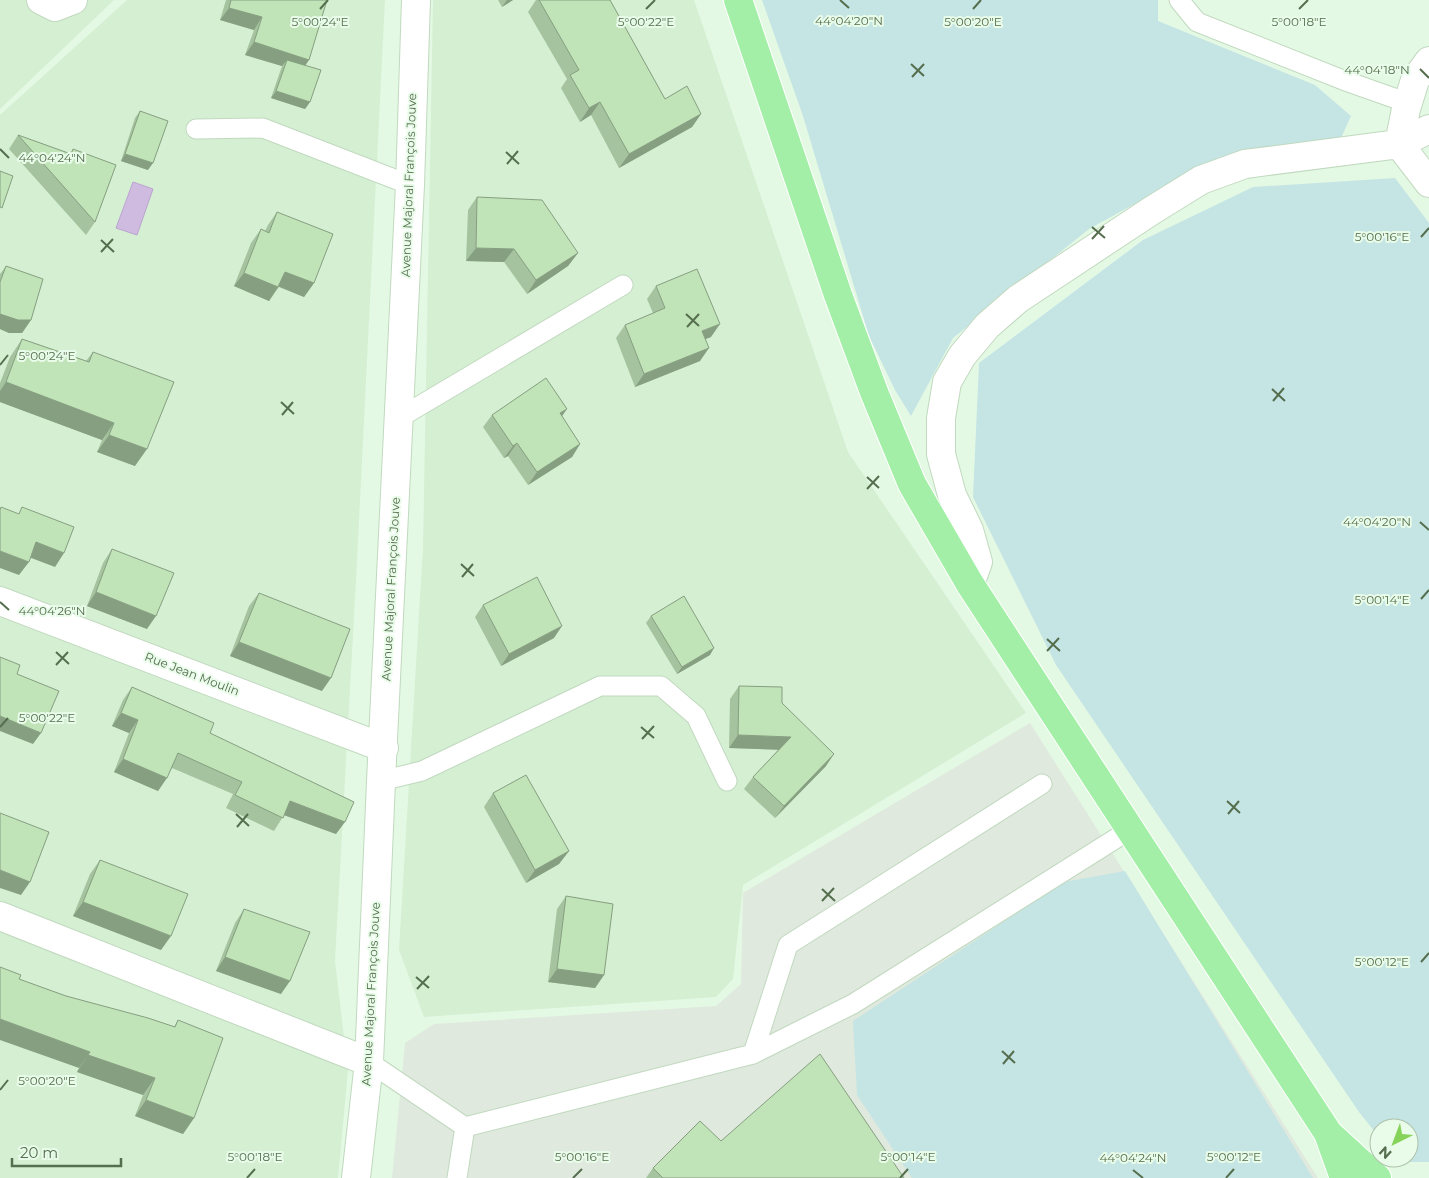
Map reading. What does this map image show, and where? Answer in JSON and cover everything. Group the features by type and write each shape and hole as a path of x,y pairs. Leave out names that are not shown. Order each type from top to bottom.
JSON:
{"main road":[{"path":"738,0 835,286 874,392 912,484 970,584 1328,1132 1377,1178"},
{"path":"1328,1132 1344,1178"}],"street":[{"path":"41,0 55,7 73,0"},
{"name":"Avenue Majoral François Jouve","path":"356,1178 369,1062 410,185 416,0"},
{"path":"1429,61 1415,80 1399,144 1429,183"},
{"path":"970,584 978,562 969,530 952,494 941,454 941,418 947,382 962,356 986,326 1018,299 1201,180 1245,164 1399,144 1429,129"},
{"name":"Rue Jean Moulin","path":"0,601 384,748"},
{"path":"0,916 369,1062"}],"lane":[{"path":"1179,0 1197,22 1343,80 1408,103"},
{"path":"196,129 263,128 410,185"},
{"path":"399,418 623,285"},
{"path":"381,781 422,771 600,686 661,686 696,716 727,781"},
{"path":"753,1054 788,945 1042,784"},
{"path":"369,1062 465,1126 753,1054 853,1004 1131,829"},
{"path":"457,1178 465,1126"}],"shaded area":[{"path":"0,0 114,0 0,109"},
{"path":"127,0 385,0 335,961 348,1071 338,1178 0,1178 0,115"},
{"path":"433,0 694,0 848,452 1026,713 743,885 733,979 716,997 424,1017 399,950 423,547"},
{"path":"762,0 1158,0 1158,21 1315,85 1351,116 1341,138 1291,145 1213,161 1089,229 953,338 911,416 895,390 869,336 803,116"},
{"path":"1395,178 1429,223 1429,1162 1419,1162 1419,1118 1369,1118 1369,1124 1359,1112 1056,665 973,497 979,363 1143,240 1253,187"},
{"path":"133,182 153,189 137,235 116,228"},
{"path":"1030,723 1318,1178 392,1178 405,1043 434,1024 716,1006 741,984 743,893"},
{"path":"1125,871 1313,1178 912,1178 857,1095 853,1021 1064,882"}],"building":[{"path":"231,0 327,0 309,60 254,42 262,17 229,8"},
{"path":"539,0 610,0 665,99 687,86 701,114 629,154 600,102 589,108 570,75 579,70"},
{"path":"287,60 321,70 310,102 276,91"},
{"path":"140,111 168,121 153,163 125,154"},
{"path":"18,135 71,154 73,149 116,165 95,222"},
{"path":"0,171 13,176 2,208 0,207"},
{"path":"477,197 542,200 578,253 536,280 514,249 476,248"},
{"path":"277,212 333,234 314,283 285,272 278,287 244,273 261,229 269,233"},
{"path":"6,266 43,279 31,320 18,320 0,314 0,282"},
{"path":"697,269 720,324 702,331 709,348 644,374 625,325 665,308 656,286"},
{"path":"22,339 89,362 93,352 174,382 147,449 109,435 114,423 6,382"},
{"path":"546,378 567,409 560,413 580,444 537,472 517,443 513,446 492,415"},
{"path":"1,507 19,514 22,507 74,527 64,553 36,542 29,562 0,551"},
{"path":"112,549 174,573 156,616 96,592"},
{"path":"537,577 562,626 509,654 483,605"},
{"path":"259,593 350,629 331,678 239,642"},
{"path":"684,596 714,648 682,667 651,616"},
{"path":"0,657 20,665 17,674 59,691 41,733 0,716"},
{"path":"739,686 782,687 782,703 834,754 784,806 753,777 791,737 738,735"},
{"path":"132,687 214,723 210,733 354,802 345,822 290,801 283,818 235,795 242,782 178,753 167,778 123,759 138,720 121,713"},
{"path":"526,775 569,851 535,870 493,793"},
{"path":"0,813 49,832 30,882 0,870"},
{"path":"100,860 188,894 171,936 83,902"},
{"path":"566,896 613,904 604,975 557,969"},
{"path":"244,909 310,932 290,981 225,957"},
{"path":"0,967 21,975 19,979 66,996 175,1027 178,1020 223,1038 194,1118 146,1100 155,1078 88,1055 90,1052 0,1019"},
{"path":"820,1054 904,1178 663,1178 653,1168 700,1121 721,1141"}]}
